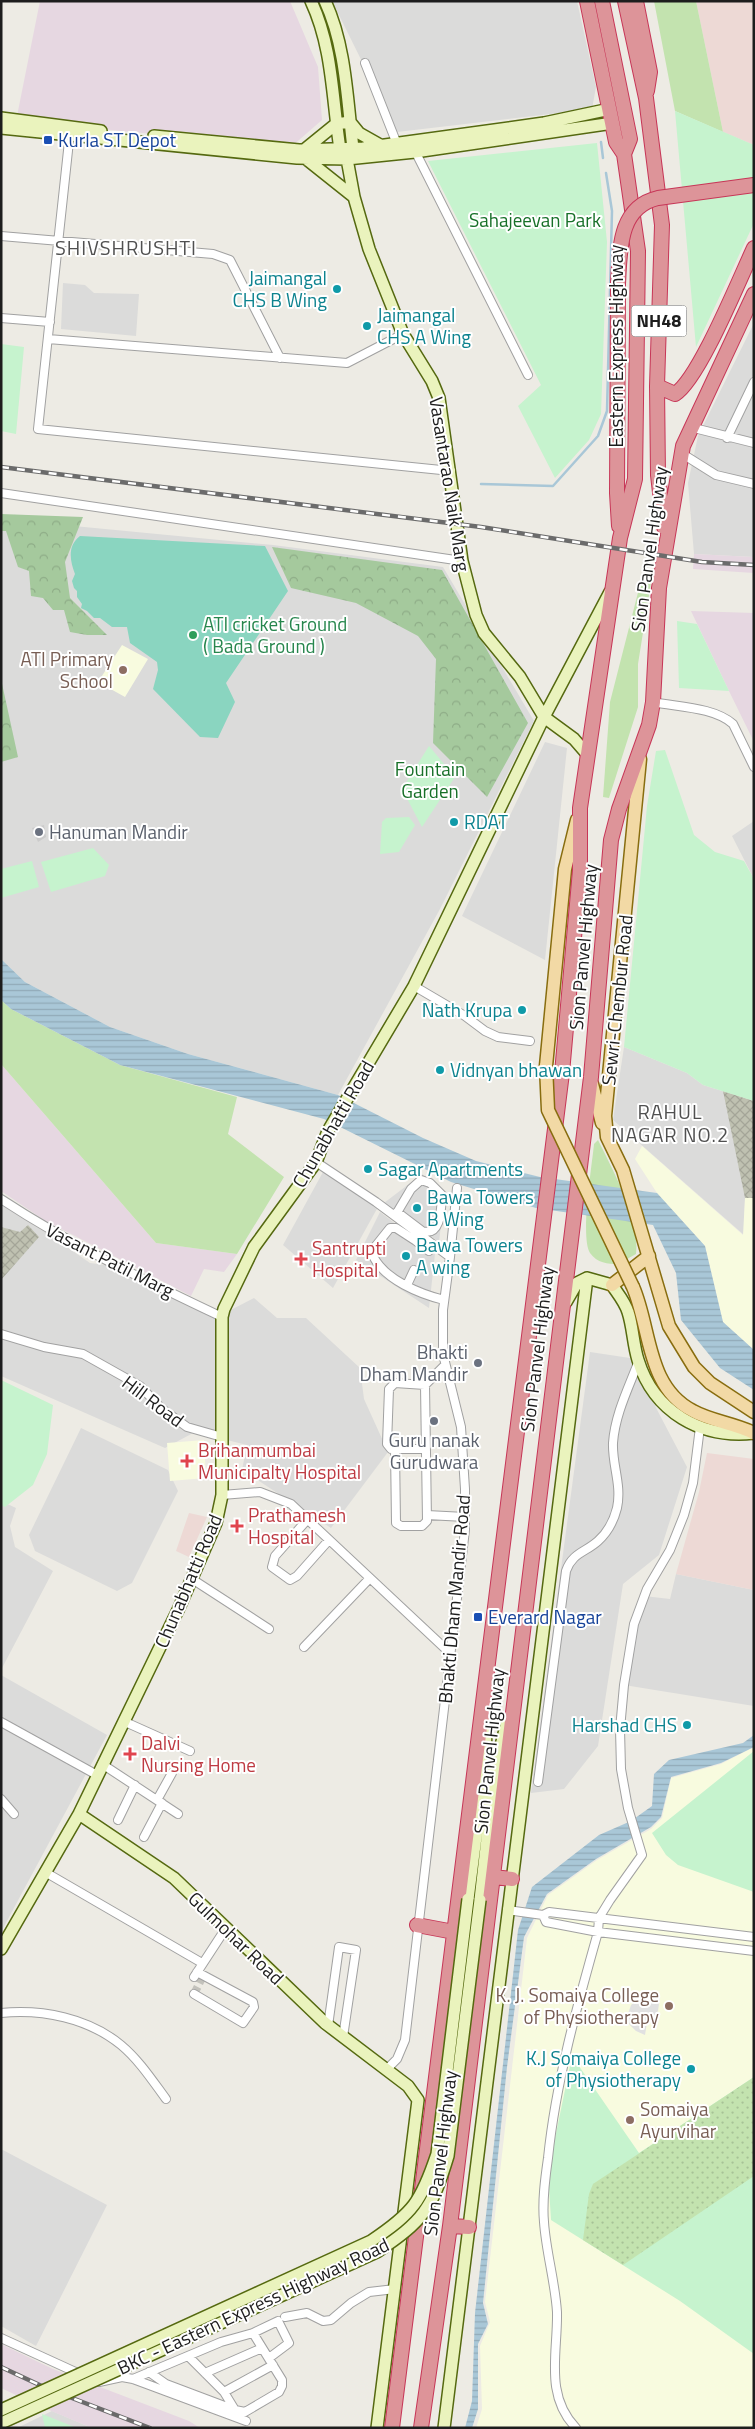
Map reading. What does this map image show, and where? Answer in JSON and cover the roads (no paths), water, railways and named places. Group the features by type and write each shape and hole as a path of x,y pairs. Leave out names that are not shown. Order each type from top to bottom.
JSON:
{"highway":[{"name":"Eastern Express Highway","path":"587,1 616,142 624,154 638,251 635,478 620,538"},
{"path":"602,1 630,139 624,154"},
{"name":"NH48","path":"625,1 646,98 662,225 657,386 658,475 667,545"},
{"path":"636,1 650,72 646,98"},
{"path":"620,538 617,493 618,284 620,254 627,223 637,208 651,200 754,185"},
{"path":"657,386 675,394 683,389 696,370 754,248"},
{"name":"Sion Panvel Highway","path":"421,2428 450,2226 494,1877 514,1691 591,1076 611,840 619,809 641,750 653,702 659,588 681,453 690,427 754,294"},
{"name":"Sion Panvel Highway","path":"392,2428 562,1073 580,870 580,808 615,584 620,538"},
{"path":"494,1877 512,1879"},
{"path":"417,1925 454,1932"},
{"path":"450,2226 469,2227"}],"main road":[{"name":"Sewri-Chembur Road","path":"641,750 605,1116 607,1137 623,1170 669,1326 694,1367 710,1382 754,1412"},
{"path":"580,808 565,869 546,1066 548,1110 634,1287 639,1300 651,1358 674,1396 694,1412 735,1424 754,1433"},
{"path":"591,1076 596,1105 607,1137"},
{"path":"612,1285 649,1256"}],"street":[{"name":"Vasantarao Naik Marg","path":"311,1 333,46 350,122 353,148"},
{"name":"Vasantarao Naik Marg","path":"325,1 332,15 336,124 340,149 347,159 354,197 369,249 403,334 432,381 439,398 451,471 462,561 470,599 484,633 524,684 544,717 574,740 587,754"},
{"path":"365,63 397,144"},
{"path":"1,128 70,131 347,159 612,116"},
{"path":"1,118 70,131"},
{"path":"305,154 336,124 350,122 359,133 382,146"},
{"path":"70,131 38,429 451,471"},
{"path":"305,154 397,144 413,147"},
{"path":"413,147 528,376"},
{"path":"347,159 353,148"},
{"path":"305,154 354,197"},
{"path":"1,236 213,254 230,260 280,358"},
{"path":"1,318 50,322"},
{"path":"48,339 347,363 403,334"},
{"path":"727,438 754,382"},
{"path":"690,427 727,438 754,443"},
{"path":"681,453 716,475 754,484"},
{"path":"1,493 462,561"},
{"name":"Chunabhatti Road","path":"1,1949 79,1814 192,1579 216,1523 222,1495 222,1317 258,1240 316,1162 328,1131 414,986 544,717 615,584"},
{"path":"653,702 707,712 729,720 733,724 754,767"},
{"path":"414,986 465,1016 485,1032 498,1037 530,1041"},
{"path":"316,1162 396,1214 424,1232 439,1224 442,1194 430,1182 420,1180 411,1189 396,1214"},
{"name":"Bhakti Dham Mandir Road","path":"386,2069 397,2059 403,2046 451,1654 465,1517 461,1427 456,1399 443,1354 444,1300 457,1188"},
{"name":"Vasant Patil Marg","path":"1,1199 54,1232 128,1272 222,1317"},
{"path":"441,1208 454,1211"},
{"path":"396,1214 428,1251"},
{"path":"444,1300 421,1293 388,1273 373,1253 382,1237 393,1227 418,1238 450,1257"},
{"path":"407,1285 414,1270"},
{"path":"444,2428 512,1911 512,1879 587,1278"},
{"path":"560,1315 572,1289 577,1283 587,1278 612,1285 628,1311 638,1363 660,1401 678,1416 700,1427 732,1436 754,1433"},
{"name":"Hill Road","path":"1,1334 44,1347 83,1354 140,1386 178,1422 222,1437"},
{"path":"538,1782 566,1571 572,1558 598,1542 610,1526 617,1507 619,1485 613,1444 616,1426 638,1363"},
{"path":"395,1449 396,1523 401,1526 422,1526 427,1521 425,1385 445,1365"},
{"path":"425,1385 395,1384 389,1389 388,1444 391,1449 425,1449"},
{"path":"576,2428 559,2402 554,2376 557,2315 556,2288 544,2222 544,2192 550,2134 569,2036 598,1932 600,1918 642,1854 638,1835 631,1820 621,1769 620,1729 634,1624 647,1589 670,1550 684,1515 693,1483 700,1427"},
{"path":"222,1495 260,1492 290,1504 451,1654"},
{"path":"427,1515 465,1517"},
{"path":"307,1520 275,1556 272,1567 290,1580 297,1576 329,1540"},
{"path":"304,1647 370,1578"},
{"path":"192,1579 269,1629"},
{"name":"BKC - Eastern Express Highway Road","path":"1,2424 377,2252 422,2217 438,2188 448,2156 485,1768 486,1688"},
{"name":"BKC - Eastern Express Highway Road","path":"1,2410 371,2241 413,2209 427,2184 436,2154 495,1769 514,1691"},
{"path":"1,1722 97,1775"},
{"path":"124,1722 190,1751"},
{"path":"102,1764 178,1814"},
{"path":"144,1837 172,1773"},
{"path":"118,1820 135,1786"},
{"path":"1,1799 14,1814"},
{"name":"Gulmohar Road","path":"79,1814 174,1878 328,2026 408,2086 418,2100 395,2289"},
{"path":"46,1872 202,1963"},
{"path":"512,1911 541,1915 549,1912 754,1937"},
{"path":"541,1915 546,1922 598,1932 754,1951"},
{"path":"194,1994 243,2023 254,2007 253,2002 199,1975 202,1963 226,1928"},
{"path":"328,2026 339,1948 356,1950 343,2037"},
{"path":"1,2013 13,2011 50,2014 101,2032 122,2046 134,2058 166,2099"},
{"path":"330,2011 346,2015"},
{"path":"285,2317 307,2313 323,2321 331,2320 351,2303 369,2292 395,2289 377,2428"},
{"path":"132,2379 221,2342 253,2333 275,2321 279,2322 289,2344 271,2362 224,2392"},
{"path":"149,2372 166,2384 245,2412 279,2392 282,2386 282,2380 253,2333"},
{"path":"1,2338 98,2382 122,2377 132,2379 246,2421"},
{"path":"205,2373 262,2348"},
{"path":"190,2356 224,2392 235,2410"}],"water":[{"path":"1,959 25,982 110,1027 188,1054 338,1095 423,1138 476,1161 540,1177 657,1193 705,1246 723,1322 754,1350 754,1390 720,1368 681,1320 676,1273 653,1225 536,1208 451,1182 324,1119 120,1065 11,1009 1,1000"},
{"path":"754,1735 754,1747 721,1763 671,1777 661,1817 651,1827 596,1859 547,1894 524,1937 507,2067 483,2303 488,2324 478,2344 478,2409 472,2428 465,2428 472,2401 475,2313 518,1930 532,1887 599,1835 631,1821 652,1806 654,1774 669,1760 743,1743"}],"waterway":[{"path":"601,142 603,158"},
{"path":"481,484 553,486 598,436 607,411 612,211 606,173"}],"tunnel":[{"path":"194,1994 202,1978"}],"railway":[{"path":"1,467 481,527 702,562 754,565"},
{"path":"1,2367 46,2388 150,2428"}],"place":[{"name":"Kurla ST Depot","path":"48,140"},
{"name":"Jaimangal CHS B Wing","path":"337,289"},
{"name":"Jaimangal CHS A Wing","path":"367,326"},
{"name":"ATI cricket Ground ( Bada Ground )","path":"193,635"},
{"name":"ATI Primary School","path":"123,670"},
{"name":"RDAT","path":"454,822"},
{"name":"Hanuman Mandir","path":"39,832"},
{"name":"Nath Krupa","path":"522,1010"},
{"name":"Vidnyan bhawan","path":"440,1070"},
{"name":"Sagar Apartments","path":"368,1169"},
{"name":"Bawa Towers B Wing","path":"417,1208"},
{"name":"Bawa Towers A wing","path":"406,1256"},
{"name":"Santrupti Hospital","path":"301,1259"},
{"name":"Bhakti Dham Mandir","path":"478,1363"},
{"name":"Guru nanak Gurudwara","path":"434,1421"},
{"name":"Brihanmumbai Municipalty Hospital","path":"187,1461"},
{"name":"Prathamesh Hospital","path":"237,1526"},
{"name":"Everard Nagar","path":"478,1617"},
{"name":"Harshad CHS","path":"687,1725"},
{"name":"Dalvi Nursing Home","path":"130,1754"},
{"name":"K. J. Somaiya College of Physiotherapy","path":"669,2006"},
{"name":"K.J Somaiya College of Physiotherapy","path":"691,2069"},
{"name":"Somaiya Ayurvihar","path":"630,2120"}],"district":[{"name":"SHIVSHRUSHTI","path":"126,248"},
{"name":"RAHUL NAGAR NO.2","path":"670,1124"}],"park label":[{"name":"Sahajeevan Park","path":"535,220"},
{"name":"Fountain Garden","path":"430,780"}]}
